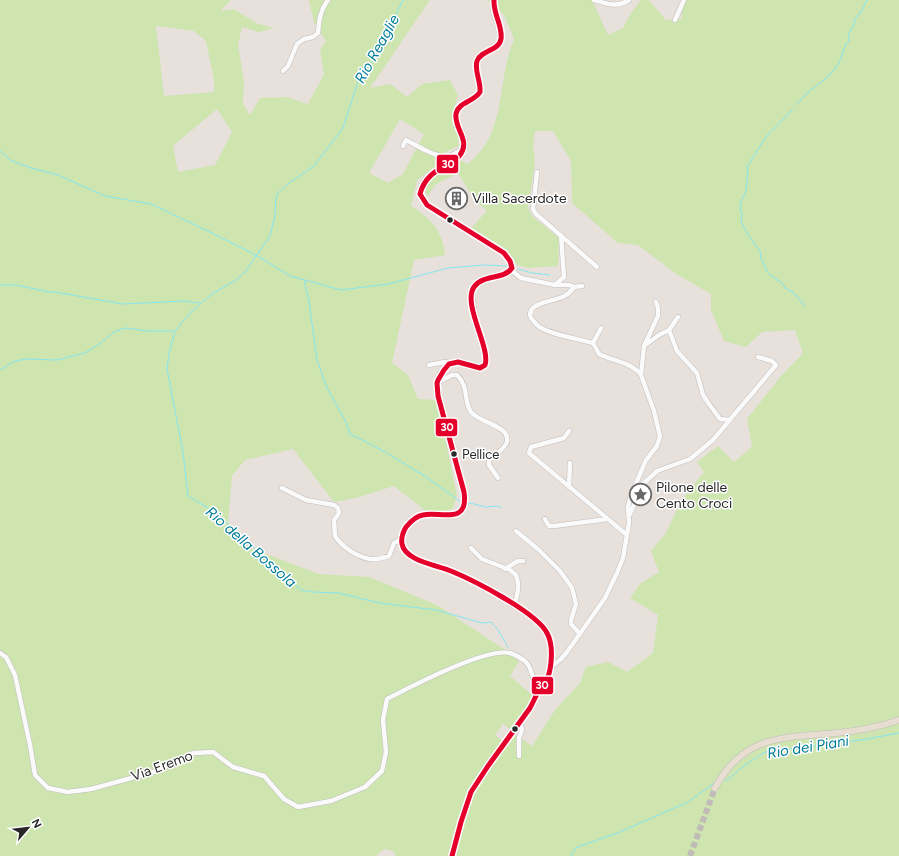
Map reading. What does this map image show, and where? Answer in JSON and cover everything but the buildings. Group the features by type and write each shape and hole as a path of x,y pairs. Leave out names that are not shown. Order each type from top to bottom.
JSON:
{"main road":[{"path":"452,856 471,792 520,723 538,692 546,683 551,667 551,645 546,632 536,621 514,605 463,576 410,556 403,547 402,539 405,530 413,519 426,514 452,516 457,514 462,508 464,500 462,485 438,396 437,383 442,371 450,363 457,361 480,368 486,364 486,355 472,302 472,291 478,283 511,270 512,266 504,253 427,204 420,194 424,181 435,171 461,155 465,144 456,115 459,107 477,97 480,92 476,70 478,58 497,46 501,39 500,30 493,11 494,0"},
{"path":"715,788 724,772 737,758 760,744 792,737 871,728 899,720"}],"street":[{"path":"283,71 288,66 297,44 304,39 313,37 318,33 319,19 323,6 328,0"},
{"path":"594,0 619,5 629,0"},
{"path":"675,20 684,0"},
{"path":"403,146 406,140 434,153 450,156 463,148"},
{"path":"537,172 533,209 536,214 596,267"},
{"path":"555,285 564,277 561,235"},
{"path":"511,270 521,278 555,285 582,286"},
{"path":"551,667 561,659 580,634 605,598 612,585 623,558 629,516 628,507 631,495 646,460 657,446 660,436 654,411 641,375 636,368 599,354 593,342 552,332 537,326 530,314 530,310 534,306 560,299 570,292 574,286"},
{"path":"641,375 644,346 658,316 656,302"},
{"path":"644,346 658,335 669,330 678,317"},
{"path":"593,342 601,328"},
{"path":"669,330 677,351 697,373 698,381 709,404 720,418 730,420"},
{"path":"629,516 643,484 657,472 690,458 713,440 776,365 772,360 758,357"},
{"path":"429,365 445,362 450,363"},
{"path":"437,383 452,375 457,375 462,380 466,390 469,410 474,415 503,430 506,435 507,442 503,448 489,460 489,465 498,478"},
{"path":"569,431 564,438 530,447 530,453 627,534"},
{"path":"569,486 570,463"},
{"path":"282,488 306,500 334,505 338,508 339,513 334,520 335,536 348,550 370,559 390,556 394,544 402,539"},
{"path":"545,519 549,526 554,526 608,519"},
{"path":"516,531 560,571 572,588 576,604 571,624 580,634"},
{"path":"471,548 482,559 505,568 516,575 518,595 514,605"},
{"path":"505,568 518,561 523,562"},
{"name":"Via Eremo","path":"0,653 6,657 15,675 35,775 48,788 68,792 91,789 157,771 192,753 213,752 233,767 264,776 284,799 298,807 331,802 365,787 382,771 386,752 383,720 387,699 408,687 455,666 493,653 510,653 526,662 538,692"},
{"path":"519,756 519,738 522,730 520,723"}],"green space":[{"path":"0,0 231,0 220,11 234,9 256,23 274,28 259,32 242,27 238,45 244,81 243,104 250,115 260,98 287,97 308,104 324,74 320,49 326,41 314,23 309,0 430,0 370,88 390,84 407,97 422,84 450,80 458,95 452,117 458,135 459,146 445,152 444,160 417,180 411,206 430,220 442,239 445,255 414,260 392,363 408,375 418,399 436,400 457,496 453,508 444,513 425,510 394,486 356,498 334,502 293,449 245,460 232,476 228,524 250,548 319,574 369,577 437,605 504,649 519,661 510,676 532,695 528,708 511,730 503,724 495,735 508,745 516,735 532,746 555,710 580,683 586,667 608,662 627,672 653,653 658,615 630,598 640,584 659,572 651,551 666,533 681,501 704,472 697,462 718,446 734,462 752,447 747,419 781,376 803,353 795,330 762,332 746,347 724,341 711,310 711,294 678,275 638,245 618,243 572,203 571,161 553,131 535,131 533,145 535,162 528,208 532,216 559,238 558,266 529,268 517,265 509,254 471,228 487,211 474,199 458,173 435,185 427,197 427,184 431,178 460,160 468,164 479,153 488,141 497,115 508,55 514,39 504,15 487,0 592,0 608,35 623,28 631,13 641,0 649,0 666,20 682,19 681,0 899,0 899,856 396,856 393,851 384,849 376,856 0,856","holes":["156,26 194,31 206,41 214,80 214,92 164,96","217,109 232,132 215,165 178,172 173,146","400,119 424,134 403,174 388,183 369,173"]}],"waterway":[{"name":"Rio della Bossola","path":"403,0 370,65 360,75 343,128 314,166 289,183 278,193 276,197 275,215 270,236 245,272 236,280 212,294 191,312 175,331 169,353 167,369 183,452 188,496 213,511 301,590 338,593 380,603 436,610 482,623 491,622 498,630 508,647"},
{"path":"797,104 807,93 829,76 839,63 846,44 850,41 848,34 853,27 855,19 860,14 867,0"},
{"path":"793,109 765,138 747,167 746,191 741,201 740,208 742,214 741,222 750,238 760,251 761,258 768,273 783,284 785,288 794,293 805,306"},
{"path":"0,151 10,160 31,168 58,175 105,196 151,204 256,255 290,276 341,290 388,284 448,268 483,265 508,266"},
{"path":"518,269 532,273 550,275"},
{"path":"304,280 309,302 317,360 327,388 346,422 350,434 382,450 422,474 461,502"},
{"path":"0,285 16,285 123,304 184,301 199,303"},
{"path":"0,370 13,362 25,359 57,360 85,353 114,332 121,329 127,328 147,331 174,331"},
{"path":"467,505 470,503 486,507 498,506 502,508"},
{"name":"Rio dei Piani","path":"726,781 745,765 765,752 861,740 899,733"},
{"name":"Rio dei Piani","path":"571,856 575,848 620,832 688,802 714,783"}],"tunnel":[{"path":"690,856 715,788"}],"transit line":[{"name":"30","path":"452,856 471,792 530,708 537,694 536,690 543,685 550,671 551,658 551,643 549,636 541,625 530,616 518,607 474,582 451,571 422,562 409,555 404,550 402,544 402,535 406,527 418,516 430,514 452,515 458,513 462,509 464,503 464,492 438,396 437,383 449,364 458,362 480,368 485,365 486,357 474,315 471,295 474,287 478,283 488,278 504,274 512,268 510,261 504,253 427,205 420,194 427,179 439,169 458,158 463,150 463,139 456,119 457,110 480,92 480,84 476,69 477,61 479,57 497,46 501,39 501,29 495,10 494,0"}],"place":[{"name":"Villa Sacerdote","path":"456,198"},
{"name":"Pellice","path":"454,454"},
{"name":"Pilone delle Cento Croci","path":"640,495"}],"water label":[{"name":"Rio Reaglie","path":"377,49"}]}
